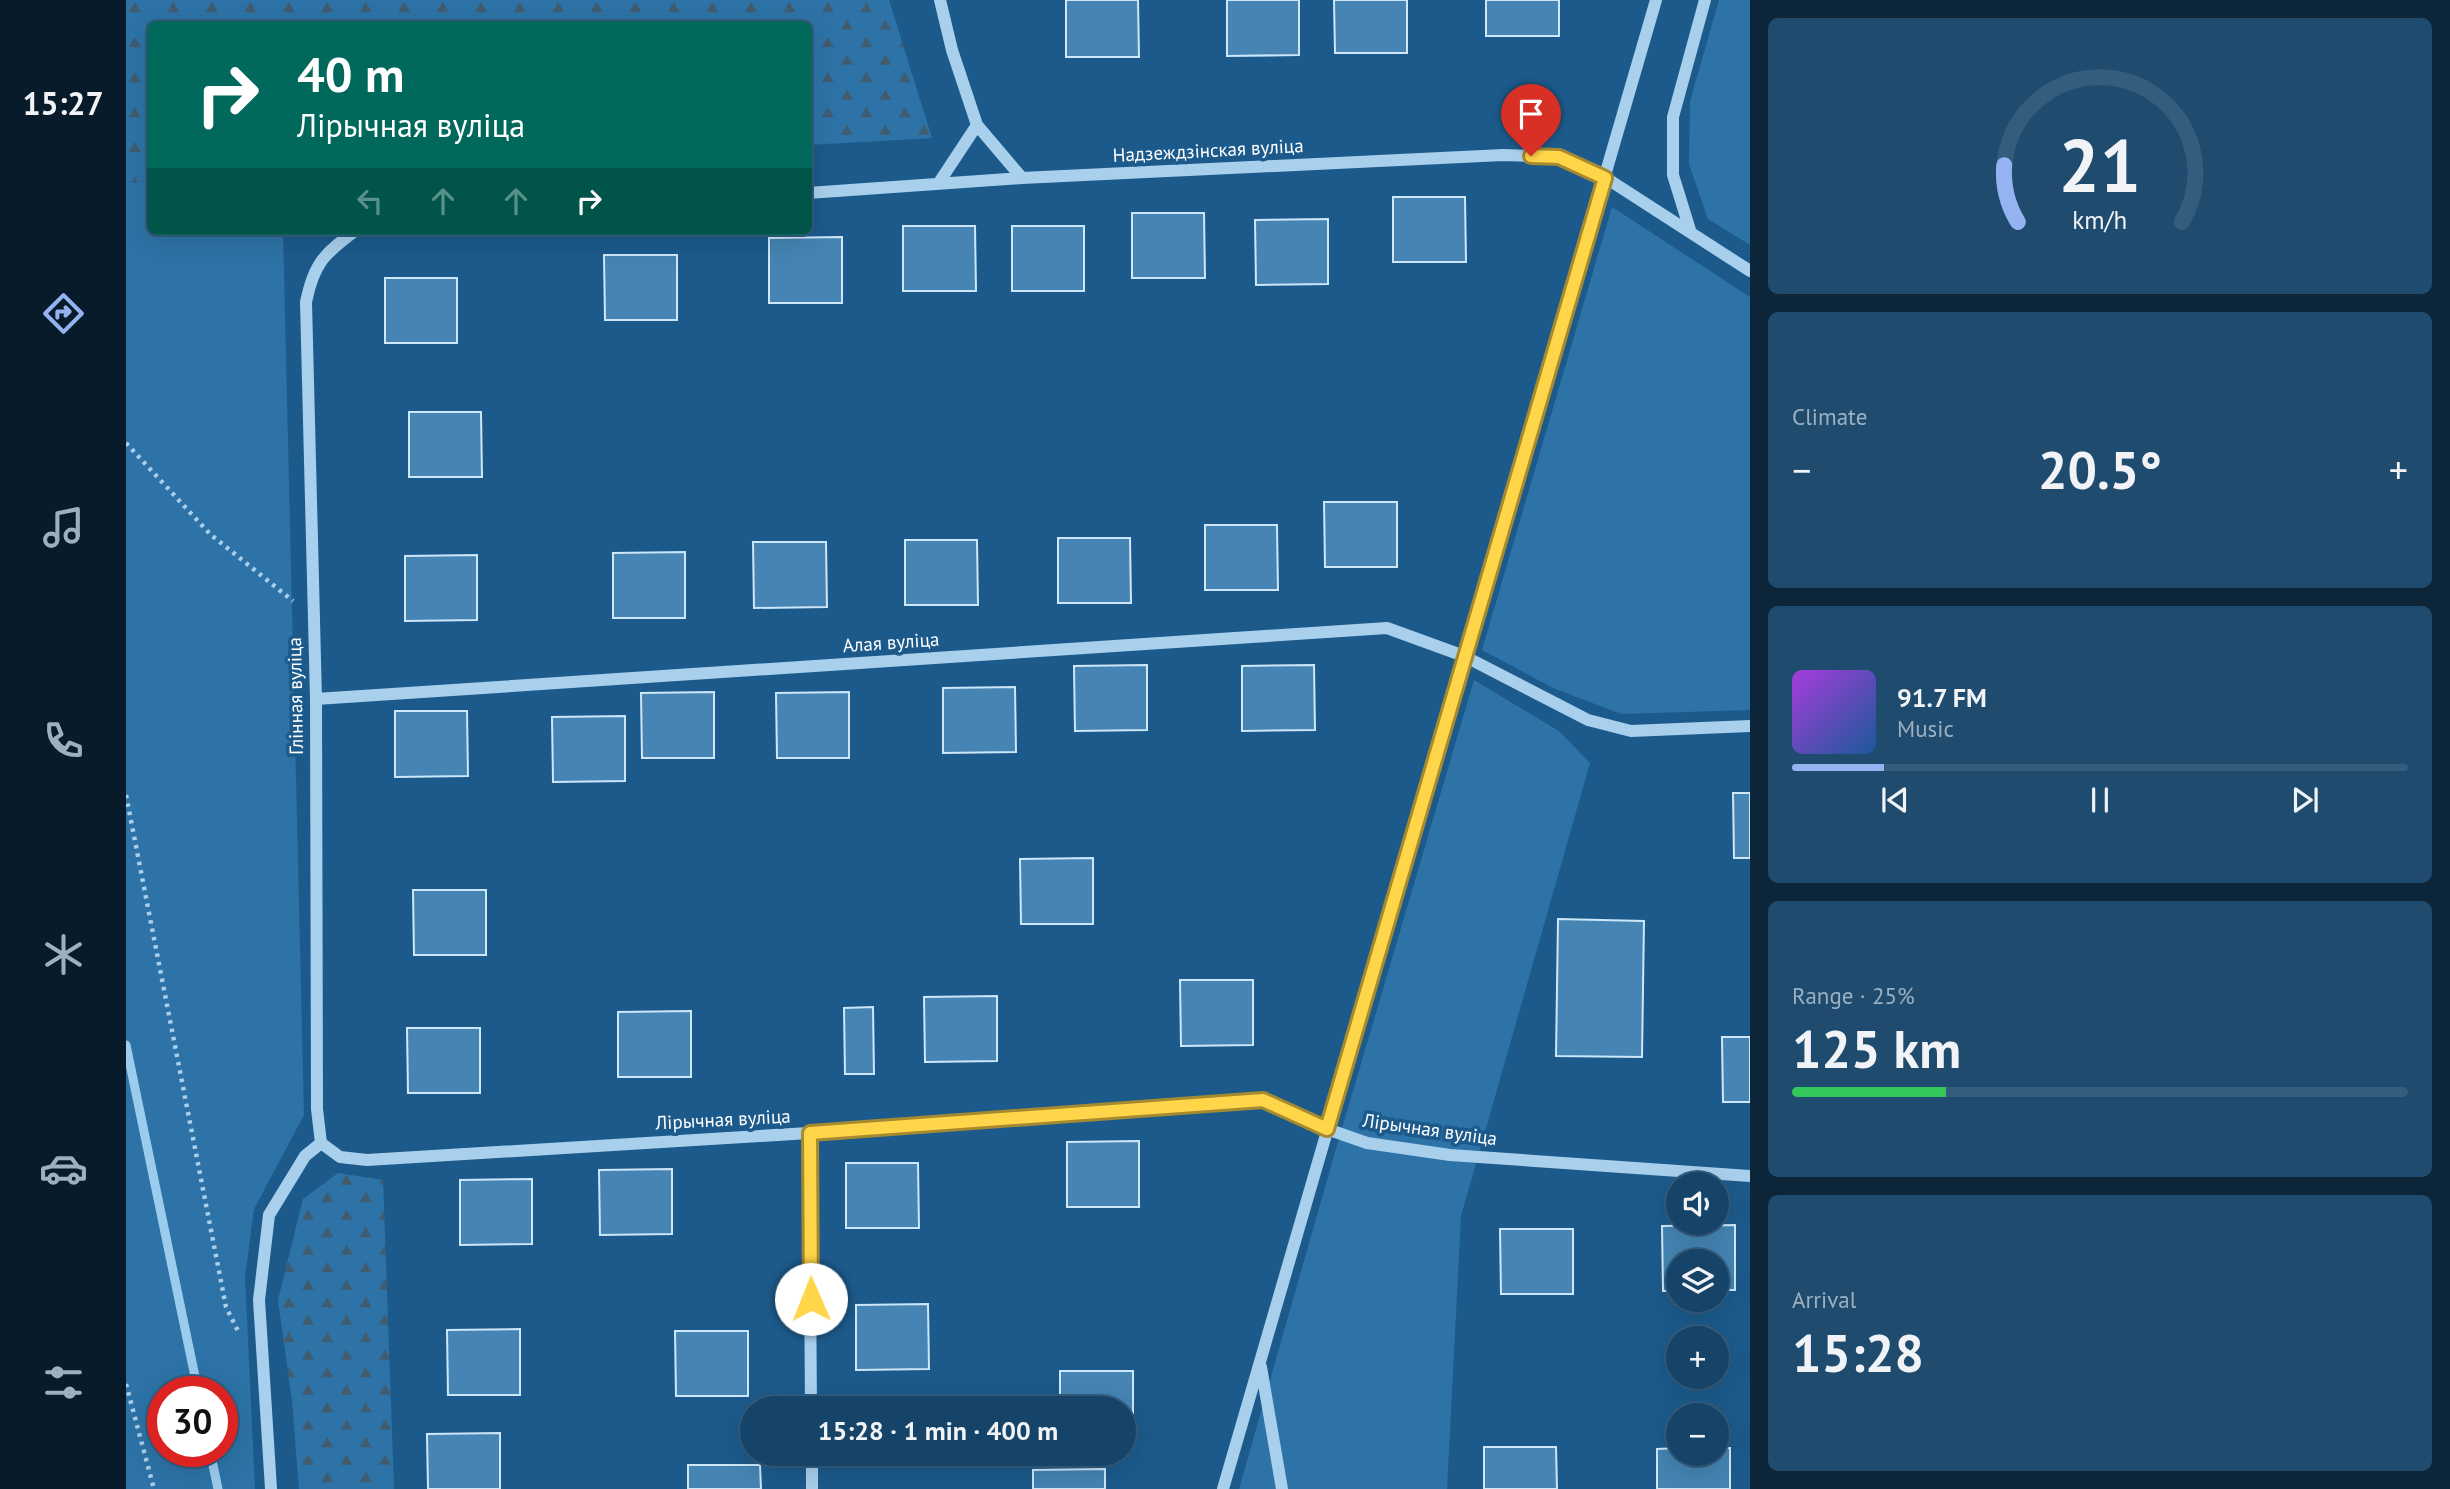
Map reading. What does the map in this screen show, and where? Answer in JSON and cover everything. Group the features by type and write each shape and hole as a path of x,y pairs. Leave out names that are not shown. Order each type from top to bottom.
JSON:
{"street":[{"path":"940,0 952,50 977,125 1022,178"},
{"path":"1223,1489 1656,0"},
{"path":"1690,230 1673,175 1672,117 1705,0"},
{"path":"938,184 977,125"},
{"name":"Надзеждзінская вуліца","path":"812,193 1022,178 1503,155 1559,157 1605,178 1690,230 1750,271"},
{"name":"Глінная вуліца","path":"321,1143 317,1109 316,699 306,302 310,283 326,252 349,235"},
{"name":"Алая вуліца","path":"316,699 1387,628 1464,656 1588,720 1631,731 1750,726"},
{"name":"Лірычная вуліца","path":"321,1143 340,1157 367,1160 810,1133 1263,1100 1327,1129 1367,1143 1450,1155 1750,1176"},
{"path":"810,1133 811,1396"},
{"path":"271,1489 259,1300 269,1215 305,1156 321,1143"},
{"path":"1261,1363 1282,1489"},
{"path":"812,1466 812,1489"}],"path":[{"path":"126,443 210,534 313,616"},
{"path":"126,795 226,1307 243,1341"},
{"path":"126,1384 154,1489"}],"green space":[{"path":"126,0 889,0 932,138 812,145 812,21 147,21 147,181 126,183"},
{"path":"1719,0 1750,0 1750,245 1708,219 1689,164 1690,101"},
{"path":"147,181 147,235 283,235 304,1115 254,1209 245,1277 255,1489 126,1489 126,183"},
{"path":"1612,207 1750,297 1750,710 1621,714 1553,688 1482,650"},
{"path":"1474,680 1559,731 1590,763 1461,1216 1447,1489 1239,1489 1335,1152"},
{"path":"338,1173 383,1180 394,1489 299,1489 292,1401 278,1300 303,1199"}],"building":[{"path":"1066,0 1138,0 1139,57 1066,57"},
{"path":"1227,0 1299,0 1299,55 1227,56"},
{"path":"1334,0 1407,0 1407,53 1335,53"},
{"path":"1486,0 1559,0 1559,36 1486,36"},
{"path":"1393,197 1465,197 1466,262 1393,262"},
{"path":"1132,213 1204,213 1205,278 1132,278"},
{"path":"1328,219 1328,284 1256,285 1255,220"},
{"path":"903,226 975,226 976,291 903,291"},
{"path":"1012,226 1084,226 1084,291 1012,291"},
{"path":"842,237 842,303 769,303 769,238"},
{"path":"604,255 677,255 677,320 605,320"},
{"path":"385,278 457,278 457,343 385,343"},
{"path":"409,412 481,412 482,477 409,477"},
{"path":"1324,502 1397,502 1397,567 1325,567"},
{"path":"1205,525 1277,525 1278,590 1205,590"},
{"path":"1058,538 1130,538 1131,603 1058,603"},
{"path":"905,540 977,540 978,605 905,605"},
{"path":"753,542 826,542 827,607 754,608"},
{"path":"685,552 685,618 613,618 613,553"},
{"path":"477,555 477,620 405,621 405,556"},
{"path":"1147,665 1147,730 1075,731 1074,666"},
{"path":"1314,665 1315,730 1242,731 1242,666"},
{"path":"1015,687 1016,752 943,753 943,688"},
{"path":"714,692 714,758 642,758 641,693"},
{"path":"849,692 849,758 777,758 776,693"},
{"path":"395,711 467,711 468,776 395,777"},
{"path":"625,716 625,781 553,782 552,717"},
{"path":"1733,793 1750,793 1750,858 1734,858"},
{"path":"1093,858 1093,924 1021,924 1020,859"},
{"path":"413,890 486,890 486,955 414,955"},
{"path":"1558,919 1644,921 1642,1057 1556,1056"},
{"path":"1180,980 1253,980 1253,1045 1181,1046"},
{"path":"997,996 997,1061 925,1062 924,997"},
{"path":"873,1007 874,1074 845,1074 844,1008"},
{"path":"691,1011 691,1077 618,1077 618,1012"},
{"path":"407,1028 480,1028 480,1093 408,1093"},
{"path":"1722,1037 1750,1037 1750,1102 1723,1102"},
{"path":"1139,1141 1139,1207 1067,1207 1067,1142"},
{"path":"846,1163 918,1163 919,1228 846,1228"},
{"path":"672,1169 672,1234 600,1235 599,1170"},
{"path":"532,1179 532,1244 460,1245 460,1180"},
{"path":"1729,1225 1735,1225 1735,1290 1729,1290 1729,1249 1666,1249 1666,1291 1663,1291 1662,1226 1666,1226 1666,1235 1729,1235"},
{"path":"1500,1229 1573,1229 1573,1294 1501,1294"},
{"path":"928,1304 929,1369 856,1370 856,1305"},
{"path":"520,1329 520,1395 448,1395 447,1330"},
{"path":"675,1331 748,1331 748,1396 676,1396"},
{"path":"1060,1371 1133,1371 1133,1396 1060,1396"},
{"path":"500,1433 500,1489 428,1489 427,1434"},
{"path":"1484,1447 1556,1447 1557,1489 1484,1489"},
{"path":"1730,1448 1730,1489 1657,1489 1657,1449 1666,1449 1666,1466 1729,1466"},
{"path":"688,1465 760,1466 761,1489 688,1489"},
{"path":"1105,1469 1105,1489 1033,1489 1033,1470"}],"waterway":[{"path":"126,1045 195,1376"},
{"path":"213,1467 218,1489"}],"route":[{"path":"811,1299 810,1133 1263,1100 1327,1129 1605,178 1559,157 1531,156"}]}
